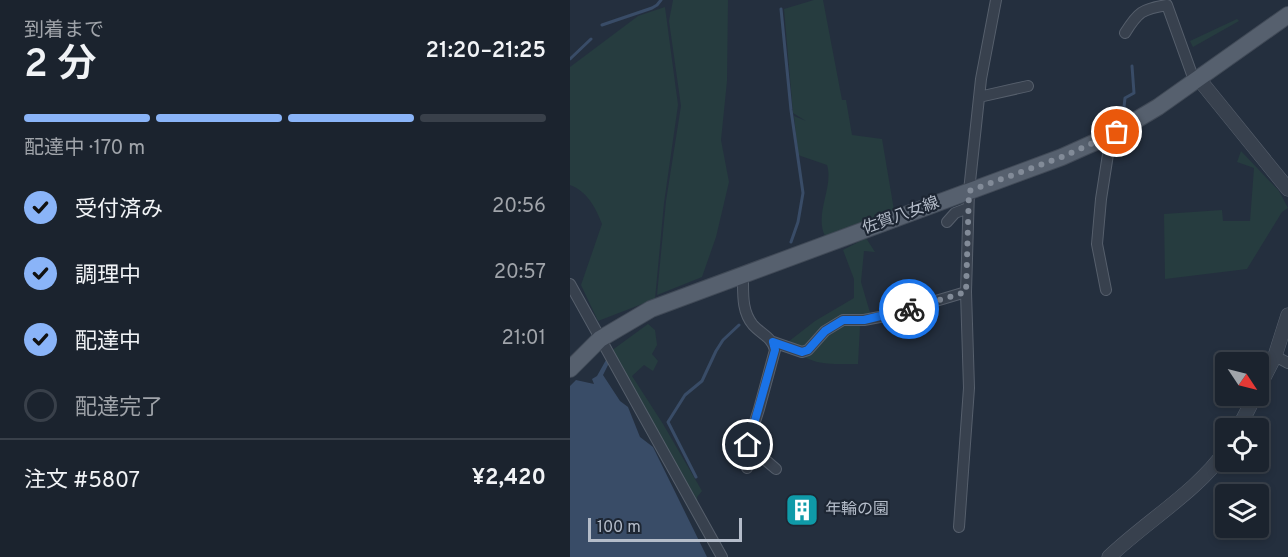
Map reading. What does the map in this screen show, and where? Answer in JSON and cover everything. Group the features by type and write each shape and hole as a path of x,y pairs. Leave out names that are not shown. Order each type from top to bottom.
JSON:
{"main road":[{"name":"佐賀八女線","path":"570,369 600,339 651,309 969,200 1111,135 1158,107 1288,15"}],"street":[{"path":"959,527 969,388 966,292 969,200 979,97 996,0"},
{"path":"1125,33 1136,15 1166,3 1196,79 1288,187"},
{"path":"979,97 1028,86"},
{"path":"1106,290 1097,244 1111,135"},
{"path":"948,222 969,200"},
{"path":"743,283 742,301 753,325 773,342 802,352 808,350 825,331 843,320 875,318 966,292"},
{"path":"570,284 722,557"},
{"path":"1269,368 1288,315"},
{"path":"747,468 748,450 775,350 773,342"},
{"path":"1275,356 1288,363"},
{"path":"748,450 776,469"},
{"path":"1109,557 1215,463"}],"green space":[{"path":"673,0 728,0 727,81 721,140 729,182 716,237 702,277 657,295 666,201 681,106 669,21"},
{"path":"814,0 823,0 842,100 846,100 852,135 882,139 894,210 825,236 822,219 828,182 827,165 798,155 794,116 806,121 793,113 784,9"},
{"path":"665,7 678,105 664,203 655,299 598,321 581,285 602,224 590,201 581,191 570,185 570,67 638,16"},
{"path":"1237,19 1239,21 1193,47 1190,41"},
{"path":"1241,151 1279,191 1288,208 1282,212 1247,269 1165,279 1164,214 1222,210 1223,221 1250,221 1254,168 1237,162"},
{"path":"866,238 875,252 864,251 861,282 871,316 860,326 858,364 820,362 802,356 788,342 815,321 854,298 854,279 843,250"},
{"path":"648,324 655,330 657,345 652,354 658,361 653,371 644,365 632,376 702,491 697,497 698,504 611,351"}],"water":[{"path":"606,360 610,361 603,375 620,401 628,407 640,437 653,447 707,557 570,557 570,386 576,380 594,384 592,379 597,376"}],"waterway":[{"path":"602,25 652,8 661,0"},
{"path":"781,9 791,110 803,193 798,222 791,242"},
{"path":"570,59 591,39"},
{"path":"1123,116 1125,98 1134,93 1132,66"},
{"path":"696,477 668,422 685,395 702,381 723,340 739,325"}],"way so far":[{"path":"909,309 966,292 969,191 1062,157 1117,132"}],"place":[{"name":"年輪の園","path":"802,510"}],"route":[{"path":"748,445 775,350 773,342 802,352 808,350 825,331 843,320 864,320 909,309"}]}
